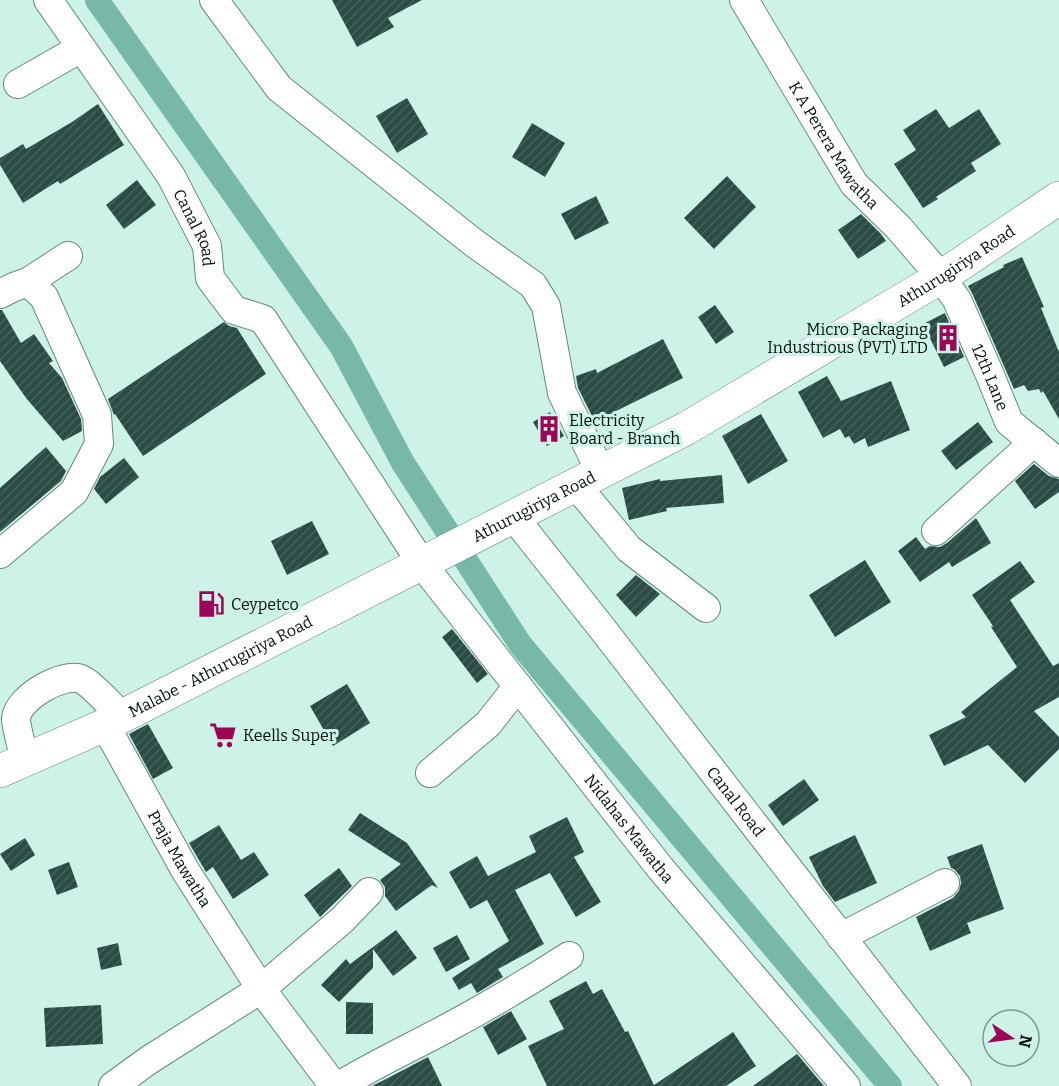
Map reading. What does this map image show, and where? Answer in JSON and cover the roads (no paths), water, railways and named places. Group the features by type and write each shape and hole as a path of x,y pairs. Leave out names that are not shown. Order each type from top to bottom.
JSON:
{"main road":[{"name":"Athurugiriya Road","path":"431,560 687,428 941,277 1059,198"},
{"name":"Malabe - Athurugiriya Road","path":"8,762 113,721 431,560"}],"street":[{"name":"Canal Road","path":"48,0 171,176 207,246 210,278 234,309 263,319 337,431 431,560"},
{"path":"214,0 279,88 474,243 533,285 546,306 562,393 589,479 629,549 706,609"},
{"name":"K A Perera Mawatha","path":"744,0 854,184 898,226 941,277"},
{"path":"18,84 81,48"},
{"path":"0,294 28,282 68,256"},
{"name":"12th Lane","path":"941,277 957,300 1009,422 1059,463"},
{"path":"0,554 74,492 99,444 97,415 44,297 28,282"},
{"path":"936,531 1034,442"},
{"name":"Canal Road","path":"504,522 601,627 957,1086"},
{"name":"Nidahas Mawatha","path":"431,560 518,686 661,869 846,1086"},
{"name":"Praja Mawatha","path":"8,762 21,705 36,691 68,678 82,679 88,684 113,721 185,870 261,989 336,1086"},
{"path":"430,773 488,724 518,686"},
{"path":"841,937 945,883"},
{"path":"113,1086 149,1059 261,989 342,920 369,892"},
{"path":"336,1086 521,987 569,956"}],"waterway":[{"path":"97,0 341,346 403,463 520,644 890,1086"}],"place":[{"name":"Micro Packaging Industrious (PVT) LTD","path":"948,338"},
{"name":"Electricity Board - Branch","path":"549,429"},
{"name":"Ceypetco","path":"211,604"},
{"name":"Keells Super","path":"223,735"}]}
